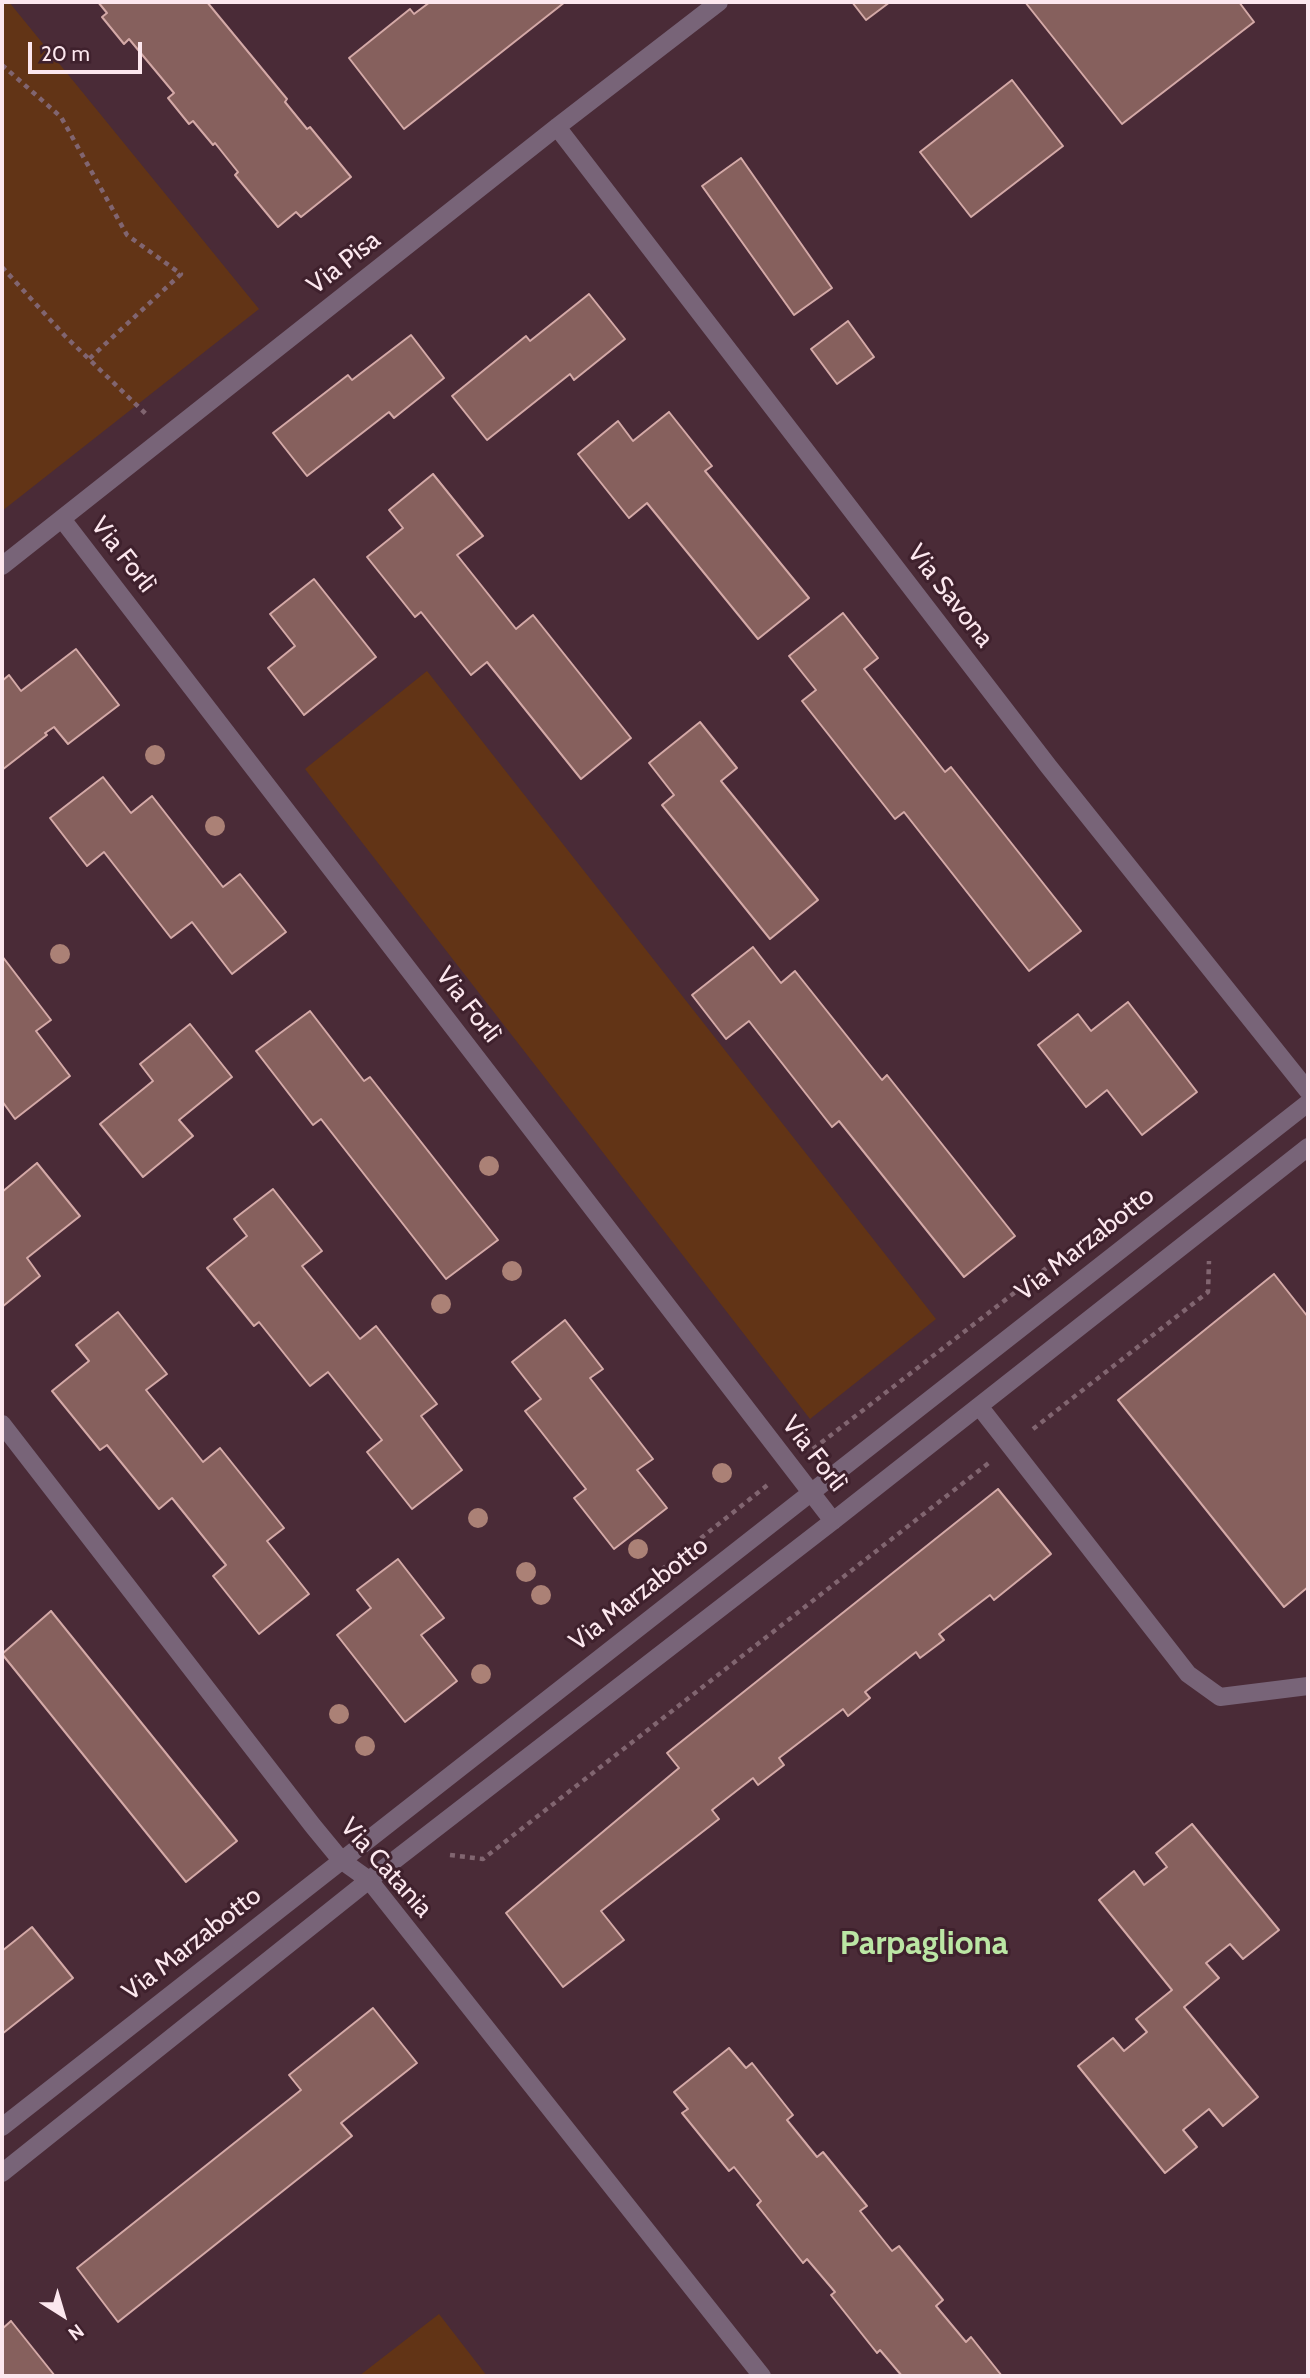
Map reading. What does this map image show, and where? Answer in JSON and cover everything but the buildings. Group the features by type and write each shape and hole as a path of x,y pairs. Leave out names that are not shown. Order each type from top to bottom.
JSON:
{"street":[{"name":"Via Pisa","path":"2,566 556,127 719,2"},
{"name":"Via Savona","path":"556,127 1049,767 1308,1091"},
{"name":"Via Forlì","path":"62,519 833,1521"},
{"name":"Via Marzabotto","path":"2,2127 1308,1102"},
{"path":"2,2173 369,1880 833,1521 1308,1147"},
{"path":"979,1406 1188,1674 1220,1697 1308,1686"},
{"name":"Via Catania","path":"2,1424 341,1860 369,1880 762,2376"}],"path":[{"path":"2,65 61,117 127,235 181,274 89,359"},
{"path":"2,267 89,359 168,436"},
{"path":"1032,1430 1208,1292 1211,1255"},
{"path":"443,1855 483,1859 986,1466"}],"shaded area":[{"path":"2,2 9,2 259,309 2,511"},
{"path":"427,671 936,1319 810,1419 305,769"},
{"path":"439,2314 487,2376 359,2376"}],"district":[{"name":"Parpagliona","path":"924,1944"}]}
